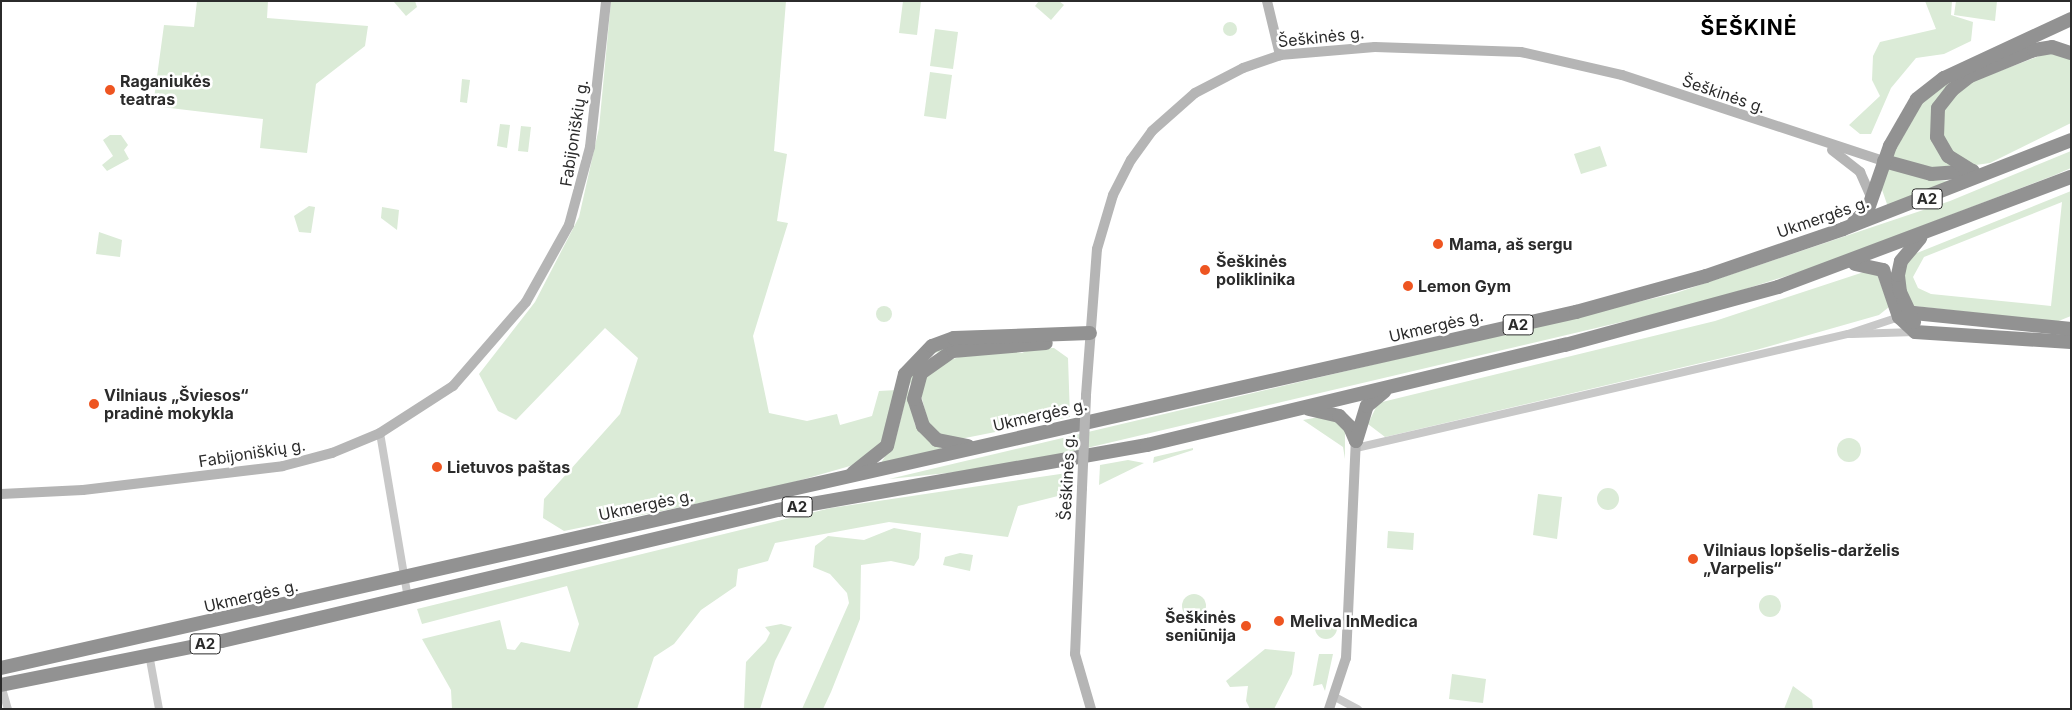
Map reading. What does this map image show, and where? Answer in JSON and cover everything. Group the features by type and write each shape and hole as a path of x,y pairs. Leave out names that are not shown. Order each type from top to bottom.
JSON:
{"highway":[{"path":"1843,229 1863,215 1872,199 1884,161 1904,119 1930,88 2071,19"},
{"path":"1972,171 1948,156 1937,137 1938,108 1952,90 1970,76 2034,50 2052,47 2071,53"},
{"name":"Ukmergės g.","path":"1,668 146,638 405,577 835,482 984,446 1576,312 1706,276 1843,229 2011,167 2071,140"},
{"path":"1884,161 1931,174 2011,167"},
{"name":"A2","path":"1,685 408,598 778,510 1146,446 1388,389 1677,317 1849,264 1920,238 2071,177"},
{"path":"1915,332 1914,314 1900,292 1898,275 1901,261 1920,238"},
{"path":"1849,264 1883,270 1898,317 1915,332 2071,342"},
{"path":"1914,314 2071,329"},
{"path":"984,446 946,443 922,426 914,399 917,380 927,365 953,351 1090,337"},
{"path":"835,482 870,463 887,446 906,374 932,346 954,338 1090,337"},
{"path":"1356,445 1367,406 1388,389"},
{"path":"1303,408 1339,416 1350,427 1356,445"},
{"path":"146,638 149,654"}],"street":[{"name":"Fabijoniškių g.","path":"1,494 83,490 251,472 318,457 380,433 428,404 466,374 510,325 551,261 576,204 587,165 606,1"},
{"path":"1267,1 1280,55"},
{"name":"Šeškinės g.","path":"1091,709 1075,654 1086,395 1102,226 1118,182 1140,145 1195,94 1242,68 1280,55 1375,47 1521,52 1622,75 1816,141 1884,161"},
{"path":"1816,141 1854,165 1872,199"},
{"path":"1329,709 1336,697 1346,658 1356,445 1848,334 1898,317 1914,314"},
{"path":"1848,334 1915,332"},
{"path":"380,433 408,598"},
{"path":"149,654 159,709"},
{"path":"1,685 8,709"},
{"path":"1336,697 1358,709"}],"green space":[{"path":"197,1 268,1 267,18 368,26 365,46 316,84 307,153 260,148 263,119 153,106 164,25 194,27"},
{"path":"415,1 417,7 406,16 394,2"},
{"path":"611,1 786,1 774,151 787,154 777,221 788,223 753,336 769,413 807,421 837,414 840,425 872,416 879,391 897,390 885,440 864,462 773,488 564,531 543,518 544,499 620,414 638,358 605,328 516,420 498,411 479,374 535,302 579,217 599,128"},
{"path":"903,1 921,1 917,35 899,33"},
{"path":"1039,1 1059,1 1064,5 1051,20 1035,6"},
{"path":"1925,1 1952,1 1951,15 1973,22 1971,41 1944,54 1916,58 1891,88 1871,134 1860,134 1849,125 1880,96 1872,80 1873,56 1880,42 1936,29"},
{"path":"1956,1 1997,1 1995,21 1954,15"},
{"path":"1227,22 1233,22 1237,29 1233,36 1227,36 1223,32 1223,26"},
{"path":"935,29 958,32 953,69 930,66"},
{"path":"2047,53 2071,58 2071,123 1990,163 1976,165 1958,157 1944,141 1941,127 1944,111 1956,93 1971,82"},
{"path":"930,72 952,75 946,119 924,116"},
{"path":"1958,74 1932,117 1960,169 1909,166 1891,155 1919,105"},
{"path":"462,79 470,80 467,103 460,102"},
{"path":"500,124 510,125 507,148 497,146"},
{"path":"521,126 531,127 528,152 518,151"},
{"path":"110,135 121,135 128,145 124,150 129,159 107,171 102,165 113,156 103,140"},
{"path":"1600,146 1607,166 1581,174 1574,154"},
{"path":"2071,151 2071,168 2055,175 1818,266 1698,304 1006,467 889,479 1676,293 1950,201"},
{"path":"1885,166 1933,180 1951,181 1888,207 1879,181"},
{"path":"2071,191 2071,316 2056,322 1914,306 1904,290 1903,269 1912,255","holes":["2062,202 2051,306 1931,294 1918,288 1913,277 1924,257"]},
{"path":"309,206 315,207 311,233 299,232 294,216"},
{"path":"382,207 399,210 397,230 381,218"},
{"path":"99,232 122,240 120,257 96,254"},
{"path":"1870,270 1876,271 1889,307 1879,315 1756,350 1385,437 1368,424 1378,403 1715,321"},
{"path":"881,306 887,306 892,311 890,320 881,322 876,317 876,311"},
{"path":"955,347 932,354 909,386 913,369 937,349"},
{"path":"1032,348 1054,348 1068,358 1070,417 960,439 940,435 929,426 919,387 930,367 962,356 1001,349 1022,353"},
{"path":"908,388 915,425 942,449 881,463 896,438"},
{"path":"1335,417 1345,431 1345,459 1343,447 1303,420"},
{"path":"1849,438 1858,441 1861,450 1858,459 1849,462 1840,459 1837,450 1840,441"},
{"path":"1193,448 1193,450 1153,463 1154,457"},
{"path":"1128,460 1144,463 1099,485 1100,465"},
{"path":"1067,473 1066,494 1018,506 1008,537 889,522 775,543 768,561 738,569 736,586 701,610 674,644 654,657 637,709 452,709 451,690 422,639 500,620 507,649 515,650 521,642 570,652 579,624 567,586 422,624 417,609 831,508"},
{"path":"1608,488 1618,495 1619,499 1612,509 1608,510 1598,503 1597,499 1604,489"},
{"path":"1538,494 1562,497 1557,539 1533,535"},
{"path":"894,528 921,533 919,558 914,566 891,561 861,565 860,619 831,692 823,709 802,709 849,603 847,593 830,574 813,567 815,546 828,536 864,540"},
{"path":"1388,531 1414,533 1413,550 1387,548"},
{"path":"960,553 973,555 970,571 943,565 945,557"},
{"path":"1194,594 1203,597 1206,606 1203,615 1194,618 1185,615 1182,606 1185,597"},
{"path":"1770,595 1780,602 1781,606 1774,616 1770,617 1760,610 1759,606 1766,596"},
{"path":"1326,617 1334,620 1337,628 1334,636 1326,639 1318,636 1315,628 1318,620"},
{"path":"781,624 792,627 775,661 760,709 732,709 744,708 746,662 766,641 770,633 765,627"},
{"path":"1265,649 1295,652 1292,674 1274,709 1250,709 1246,701 1248,686 1230,687 1226,681"},
{"path":"1319,654 1333,654 1325,691 1322,684 1313,686"},
{"path":"1452,674 1486,679 1483,703 1449,699"},
{"path":"1793,686 1812,700 1813,709 1784,709"}],"place":[{"name":"Raganiukės teatras","path":"110,90"},
{"name":"Mama, aš sergu","path":"1438,244"},
{"name":"Šeškinės poliklinika","path":"1205,270"},
{"name":"Lemon Gym","path":"1408,286"},
{"name":"Vilniaus „Šviesos“ pradinė mokykla","path":"94,404"},
{"name":"Lietuvos paštas","path":"437,467"},
{"name":"Vilniaus lopšelis-darželis „Varpelis“","path":"1693,559"},
{"name":"Meliva InMedica","path":"1279,621"},
{"name":"Šeškinės seniūnija","path":"1246,626"}],"district":[{"name":"ŠEŠKINĖ","path":"1749,28"}]}
